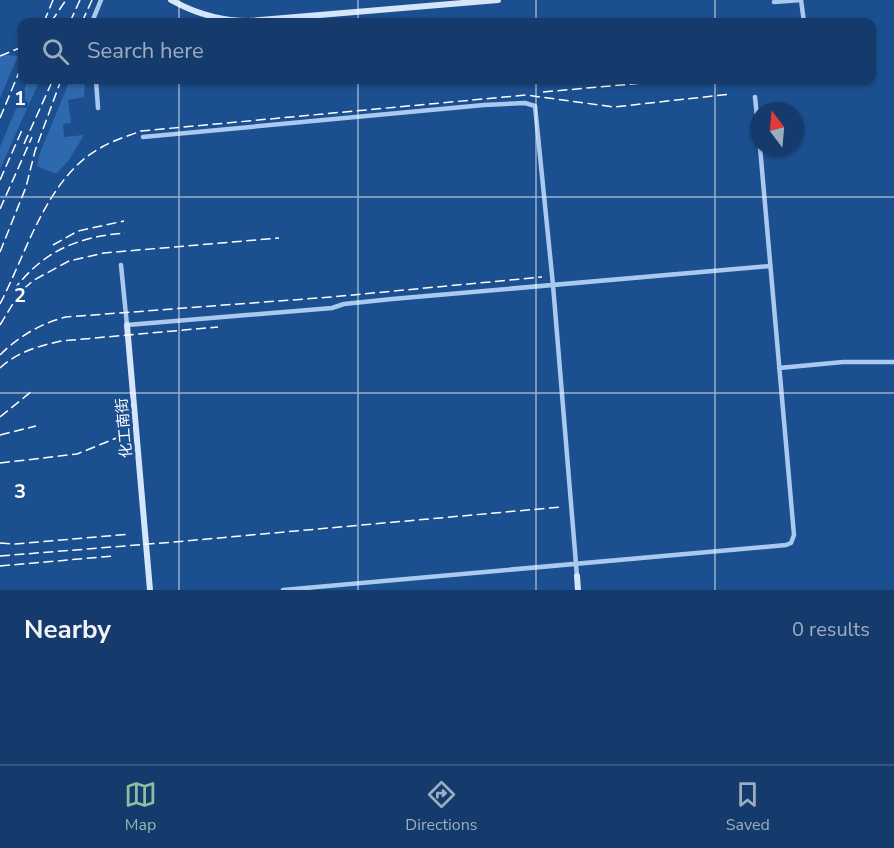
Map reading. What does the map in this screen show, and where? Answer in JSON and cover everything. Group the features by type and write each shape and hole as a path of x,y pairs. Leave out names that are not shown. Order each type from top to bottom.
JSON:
{"street":[{"path":"94,18 101,0"},
{"path":"171,0 213,18"},
{"path":"295,18 498,0"},
{"path":"774,2 801,0 803,18"},
{"path":"96,84 98,108"},
{"path":"755,97 756,102"},
{"path":"143,137 484,105 532,104 537,113 578,590"},
{"path":"283,590 791,543 794,535 761,156"},
{"name":"化工南街","path":"121,265 150,590"},
{"path":"127,325 771,266"},
{"path":"779,368 843,362 894,362"}],"shaded area":[{"path":"0,54 18,56 0,98"},
{"path":"26,84 38,84 0,169 0,147"},
{"path":"68,84 85,84 84,97 68,100 71,123 63,124 64,137 84,135 69,160 56,174 37,166 40,153"}],"railway":[{"path":"46,18 53,0"},
{"path":"54,18 66,0"},
{"path":"72,18 80,0"},
{"path":"84,18 92,0"},
{"path":"0,56 18,49"},
{"path":"0,118 18,75"},
{"path":"24,144 51,84"},
{"path":"0,252 26,187 35,151 60,84"},
{"path":"543,92 632,84"},
{"path":"0,304 40,217 67,176 83,160 102,147 141,131 526,95 614,107 731,94"},
{"path":"0,180 22,130"},
{"path":"0,209 32,137"},
{"path":"53,245 78,231 124,221"},
{"path":"13,291 36,266 62,249 91,238 125,233"},
{"path":"0,325 20,292 34,280 69,261 104,253 279,238"},
{"path":"0,355 30,331 66,317 331,297 542,277"},
{"path":"0,368 21,354 61,341 218,327"},
{"path":"0,417 32,391"},
{"path":"0,435 36,426"},
{"path":"0,463 77,454 119,437"},
{"path":"0,556 561,507"},
{"path":"0,543 15,544 130,534"},
{"path":"0,566 113,556"}]}
